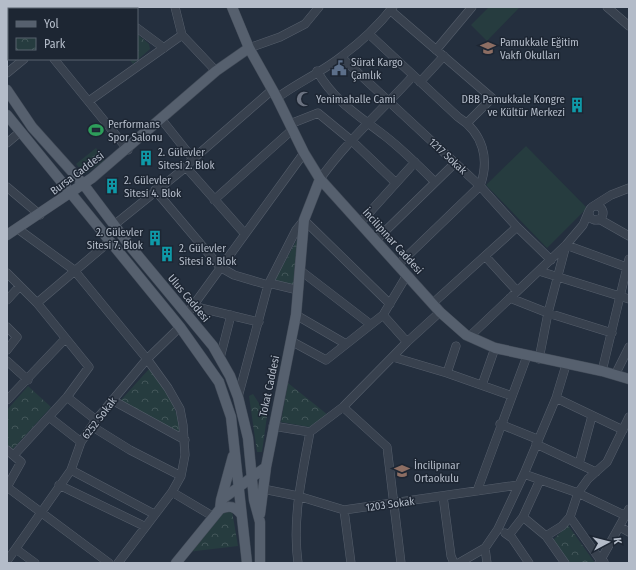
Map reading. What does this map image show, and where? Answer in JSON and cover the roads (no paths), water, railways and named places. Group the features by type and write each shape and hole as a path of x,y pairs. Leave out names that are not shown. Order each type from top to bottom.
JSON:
{"main road":[{"name":"İncilipınar Caddesi","path":"234,8 249,48 304,153 320,179 440,312 469,337 495,348 566,365 602,371 629,380"},
{"name":"Bursa Caddesi","path":"7,236 84,185 128,150 216,71 249,48"},
{"name":"Ulus Caddesi","path":"7,90 32,126 84,185 114,225 189,310 213,346 230,376 245,422 254,500 260,522 260,563"},
{"path":"7,115 180,327 219,382 231,417 247,563"},
{"name":"Tokat Caddesi","path":"260,522 263,489 273,426 296,315 301,271 304,220 320,179"},
{"path":"218,509 235,449"},
{"path":"249,450 252,459 256,462 260,462 268,456"},
{"path":"176,563 218,509 239,487 252,479 266,467"},
{"path":"218,509 230,506 235,508 241,514"}],"street":[{"path":"175,7 182,35 216,71"},
{"path":"249,48 280,37 305,24 319,7"},
{"path":"607,7 629,26"},
{"path":"114,225 274,94 317,72 341,57 370,34 391,9 492,98 467,123"},
{"path":"436,50 467,9"},
{"path":"138,29 164,48"},
{"path":"370,34 458,117 467,123 483,146 486,161 485,172 480,186 398,265"},
{"path":"89,101 182,35"},
{"path":"420,82 444,56"},
{"name":"1217 Sokak","path":"341,57 480,186 517,227 551,260"},
{"path":"7,73 23,60"},
{"path":"55,60 128,150"},
{"path":"317,72 327,89 337,99 415,162 435,182"},
{"path":"320,179 334,160 367,123 414,76"},
{"path":"214,200 291,127 318,113 352,141 396,183"},
{"path":"162,120 193,159"},
{"path":"7,143 20,132"},
{"path":"259,322 232,315 189,310 304,153"},
{"path":"360,223 415,162"},
{"path":"375,241 455,162"},
{"path":"186,167 245,234"},
{"path":"7,187 40,215"},
{"path":"469,337 566,245 583,225 590,210 611,195 629,188"},
{"path":"155,190 220,268 234,275 268,285 273,284 298,290"},
{"path":"583,225 599,215 611,195"},
{"path":"590,210 598,206 599,215 606,224 629,236"},
{"path":"590,210 589,216 599,215"},
{"path":"238,397 268,285 296,230 304,220 390,304"},
{"path":"433,303 517,227"},
{"path":"18,229 74,270 147,359 168,388 180,408 185,440 185,454 181,476 172,492 144,526 118,563"},
{"path":"37,303 74,270 110,241"},
{"path":"566,245 628,268"},
{"path":"539,359 548,313 566,245"},
{"path":"485,256 517,291"},
{"path":"602,371 629,259"},
{"path":"301,271 370,324"},
{"path":"539,271 629,299"},
{"path":"7,273 19,287 37,303 65,340 89,367 67,397 49,417 11,453 21,462 7,487 108,563"},
{"path":"291,341 326,360 383,314 407,275"},
{"path":"7,300 19,287"},
{"path":"510,298 548,313 612,333"},
{"path":"298,563 295,543 298,496 310,432 344,408 407,342 440,312"},
{"path":"383,314 407,342"},
{"path":"220,358 232,315"},
{"path":"296,315 346,344"},
{"path":"7,327 17,337 7,350"},
{"name":"6252 Sokak","path":"7,561 71,470 80,442 112,400 147,359 180,327"},
{"path":"8,398 28,380 65,340"},
{"path":"447,373 456,346"},
{"path":"615,375 629,347"},
{"path":"482,385 495,348"},
{"path":"477,491 500,424 523,372 527,356"},
{"path":"392,357 447,373 512,396"},
{"path":"7,361 28,380"},
{"path":"459,563 485,548 498,529 524,474 536,441 556,398 566,365"},
{"path":"67,397 95,424 130,450 181,476"},
{"path":"556,398 623,430"},
{"path":"112,400 185,440"},
{"path":"344,408 387,447 401,563"},
{"path":"579,464 592,416"},
{"path":"546,536 562,526 570,517 578,494 588,479 607,462 629,416"},
{"path":"49,417 80,442"},
{"path":"500,424 596,472"},
{"path":"273,426 310,432"},
{"path":"71,470 154,514"},
{"path":"524,474 628,512 602,562 570,517"},
{"path":"509,535 523,517 540,480"},
{"path":"59,485 144,526"},
{"name":"1203 Sokak","path":"263,489 298,496 344,510 518,485"},
{"path":"172,492 218,509"},
{"path":"443,496 451,556 454,563"},
{"path":"344,510 351,563"},
{"path":"523,517 546,536 565,563"},
{"path":"620,527 629,532"},
{"path":"498,529 509,535 529,563"},
{"path":"485,548 487,563"},
{"path":"16,549 34,563"}],"place":[{"name":"Pamukkale Eğitim Vakfı Okulları","path":"488,48"},
{"name":"Sürat Kargo Çamlık","path":"339,68"},
{"name":"Yenimahalle Cami","path":"304,99"},
{"name":"DBB Pamukkale Kongre ve Kültür Merkezi","path":"577,105"},
{"name":"Performans Spor Salonu","path":"96,130"},
{"name":"2. Gülevler Sitesi 2. Blok","path":"146,158"},
{"name":"2. Gülevler Sitesi 4. Blok","path":"112,186"},
{"name":"2. Gülevler Sitesi 7. Blok","path":"155,238"},
{"name":"2. Gülevler Sitesi 8. Blok","path":"167,254"},
{"name":"İncilipınar Ortaokulu","path":"402,471"}]}
